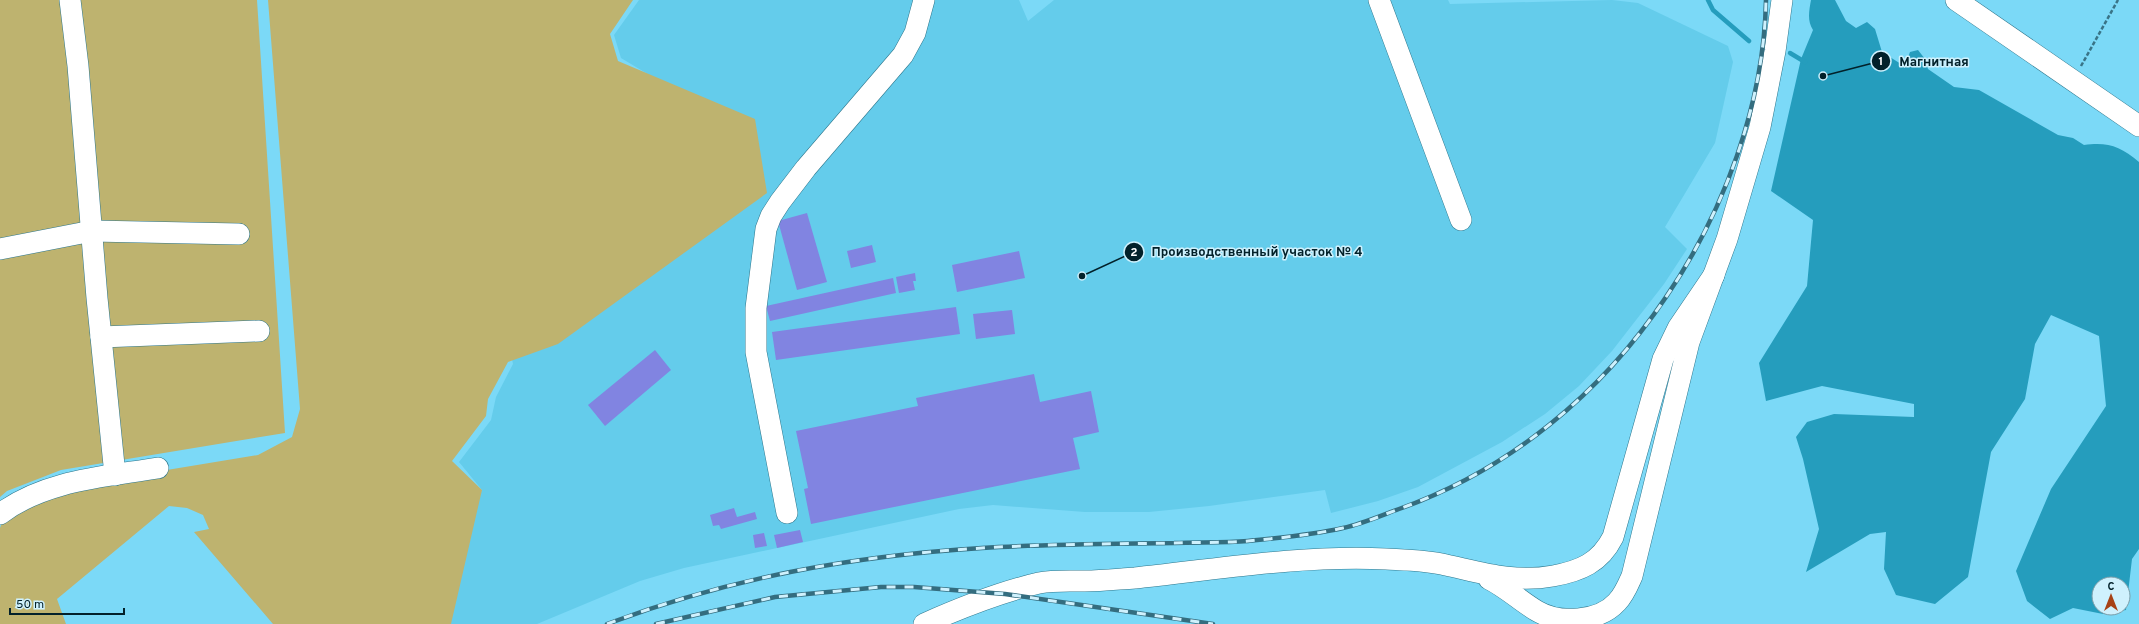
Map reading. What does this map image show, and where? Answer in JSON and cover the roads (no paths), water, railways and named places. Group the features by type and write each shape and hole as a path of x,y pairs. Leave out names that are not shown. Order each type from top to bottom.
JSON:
{"lane":[{"path":"70,0 78,66 101,337 115,475"},
{"path":"787,513 756,352 756,308 766,229 774,212 806,168 903,55 915,33 924,0"},
{"path":"1379,0 1461,220"},
{"path":"1472,571 1510,590 1538,612 1555,617 1590,618 1616,603 1625,592 1632,576 1689,342 1714,275 1738,202 1760,127 1775,51 1782,0"},
{"path":"1956,0 2139,126"},
{"path":"0,249 92,231 239,234"},
{"path":"924,624 1018,588 1042,582 1107,580 1216,567 1346,558 1417,560 1495,577 1517,578 1552,576 1590,565 1607,549 1612,538 1667,349 1678,328 1714,275"},
{"path":"101,337 259,331"},
{"path":"0,514 10,507 59,484 158,468"}],"waterway":[{"path":"1708,0 1713,10 1749,41"},
{"path":"1790,53 1805,62"}],"railway":[{"path":"607,624 699,594 745,582 838,563 982,548 1078,544 1239,542 1319,533 1350,526 1378,517 1439,493 1478,473 1515,450 1549,425 1582,396 1612,366 1640,332 1666,297 1687,264 1723,193 1737,156 1749,117 1758,78 1764,39 1766,0"},
{"path":"656,624 775,597 881,587 914,587 1005,594 1213,624"}],"place":[{"name":"Магнитная","path":"1823,76"},
{"name":"Производственный участок № 4","path":"1082,276"}]}
